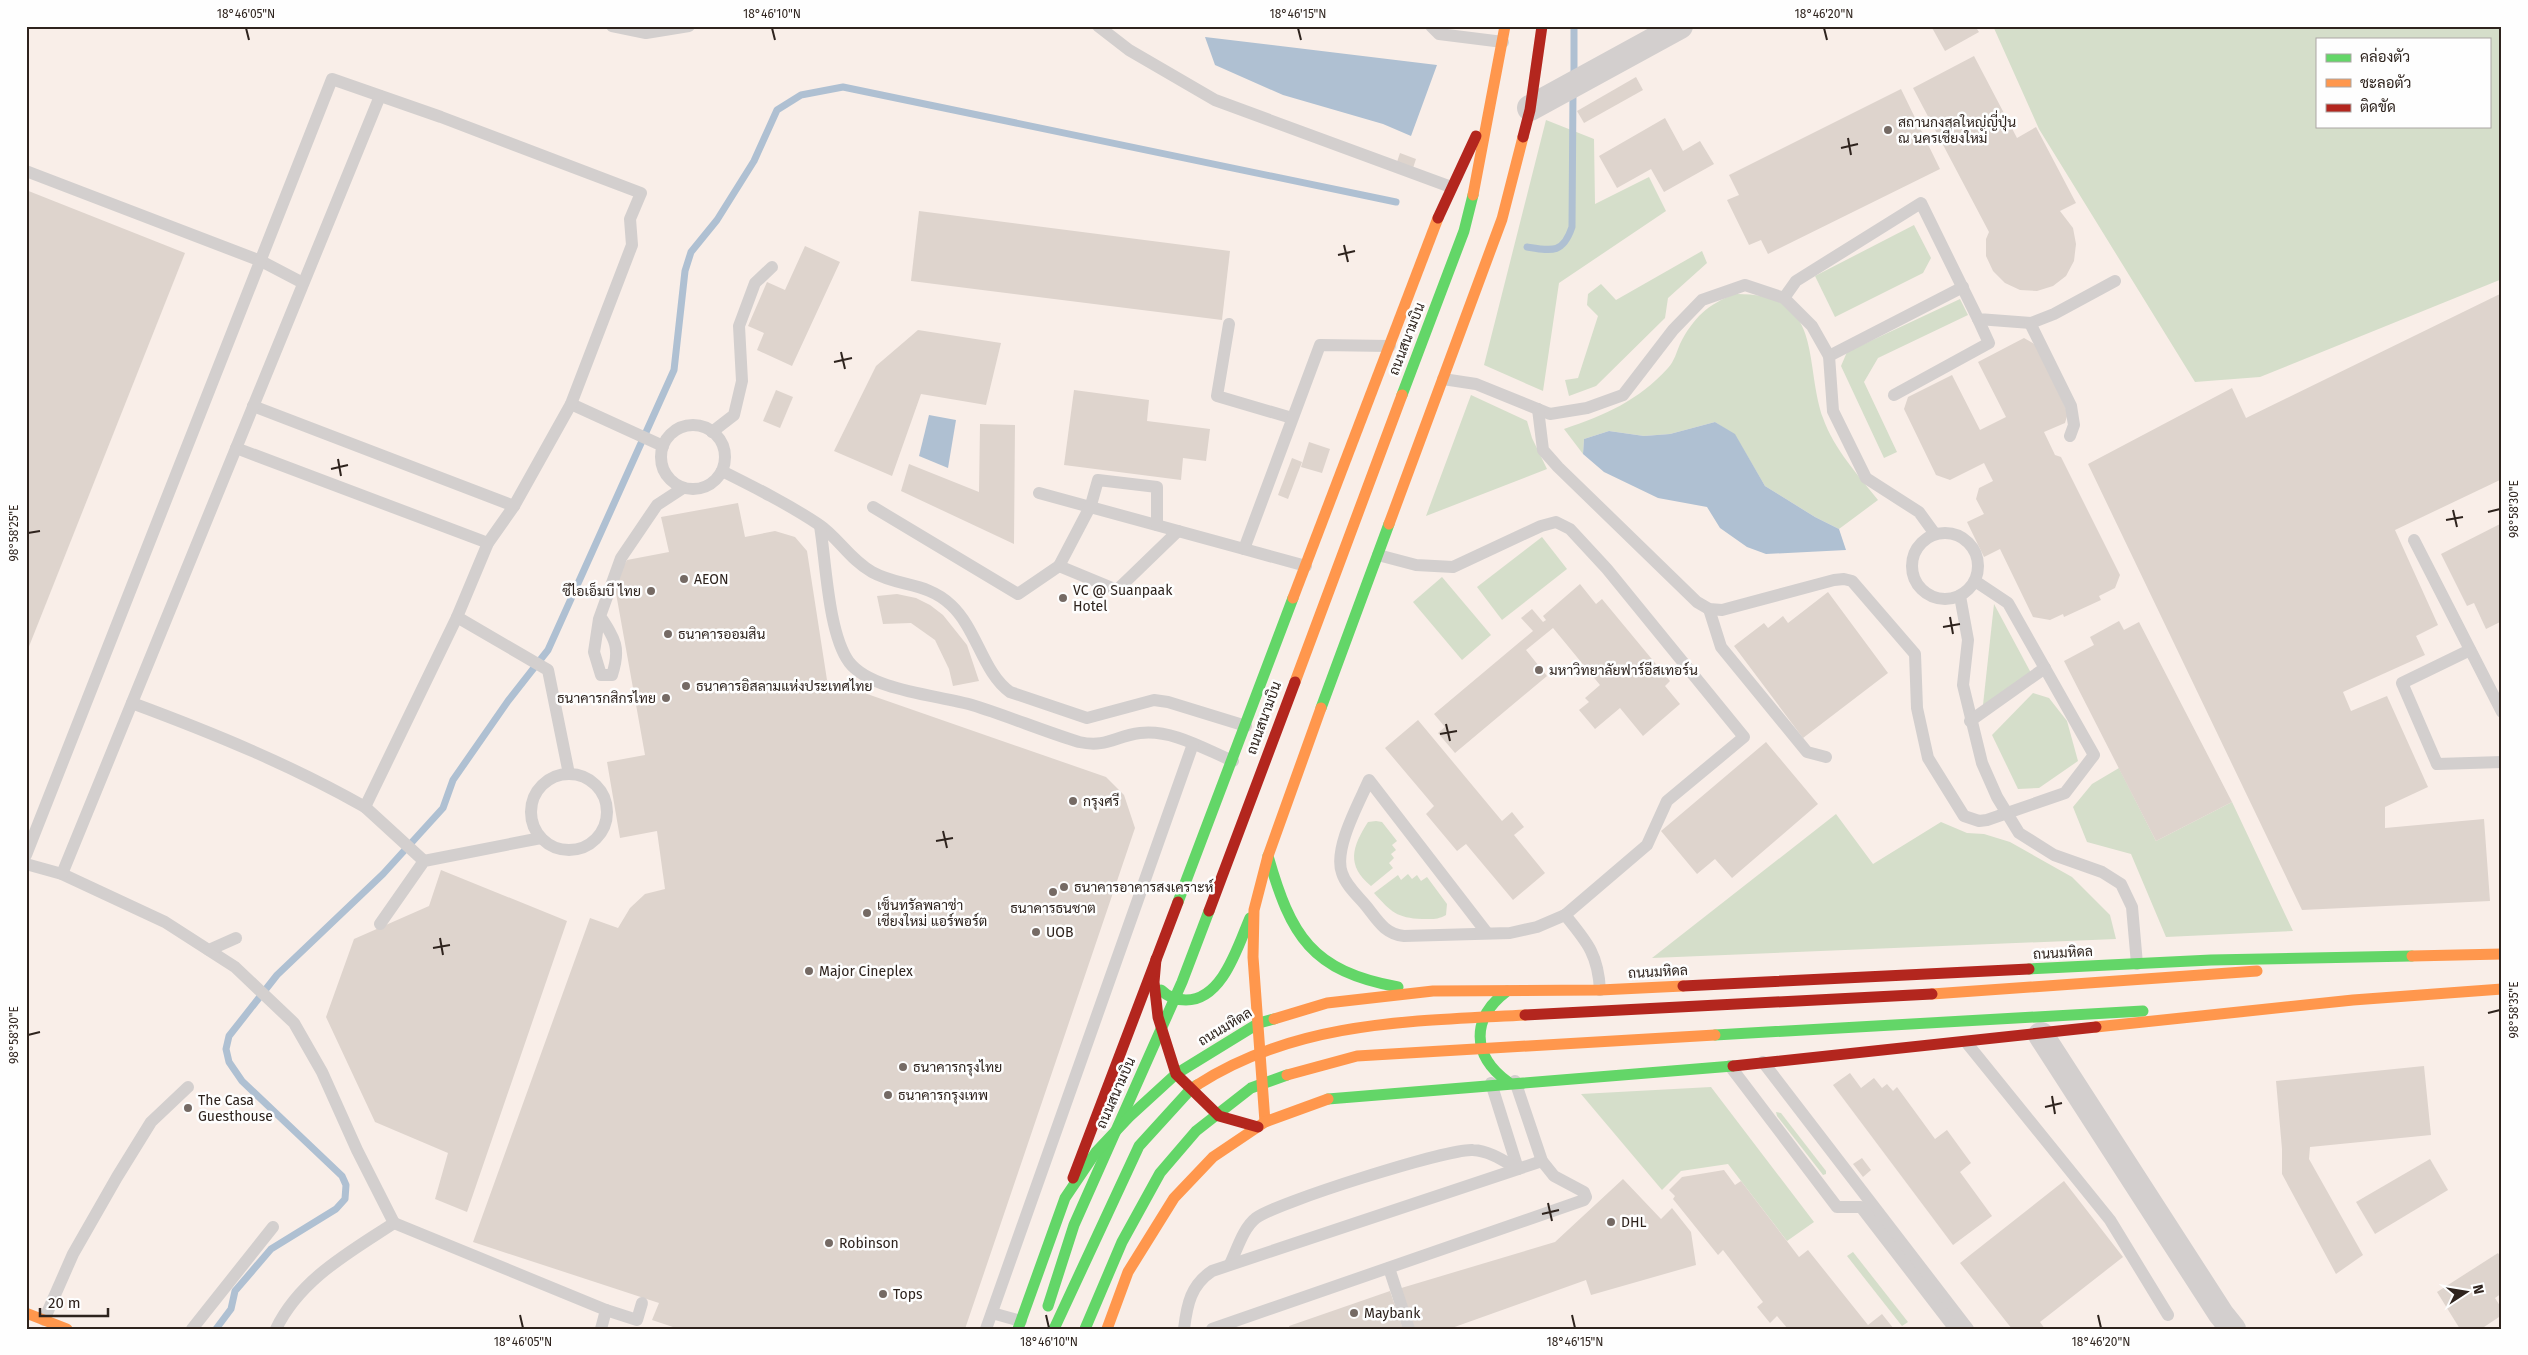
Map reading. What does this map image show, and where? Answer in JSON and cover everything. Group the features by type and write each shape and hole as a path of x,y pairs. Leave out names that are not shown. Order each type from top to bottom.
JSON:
{"main road":[{"name":"ถนนสนามบิน","path":"1044,1319 1074,1225 1182,982 1357,511 1464,231 1505,26"},
{"path":"1154,982 1163,992 1175,999 1187,1002 1208,995 1219,982 1254,910 1268,856 1502,219 1530,108 1542,26"},
{"name":"ถนนสนามบิน","path":"1065,1198 1451,187 1490,108"},
{"path":"1268,856 1284,908 1301,937 1318,958 1347,974 1371,983 1433,991"},
{"path":"1254,910 1253,957 1259,1023 1261,1124"},
{"name":"ถนนมหิดล","path":"1054,1329 1139,1146 1190,1090 1244,1059 1327,1033 1392,1022 1948,993 2502,954"},
{"name":"ถนนมหิดล","path":"1020,1325 1065,1198 1096,1152 1129,1117 1176,1074 1259,1023 1328,1003 1433,991 1600,990 2211,960 2466,956"},
{"path":"1156,959 1154,982 1158,1017 1176,1074 1219,1116 1261,1124"},
{"path":"1085,1329 1122,1242 1166,1166 1196,1131 1251,1088 1306,1068 1357,1056 1949,1020 2353,1000 2502,989"},
{"path":"1506,992 1490,1004 1482,1020 1480,1043 1488,1067 1497,1076 1511,1082"},
{"path":"1107,1329 1128,1272 1174,1198 1213,1157 1261,1124 1331,1098 1491,1083 1730,1066 2353,1000"},
{"path":"26,1312 67,1329"}],"street":[{"path":"1530,108 1680,26"},
{"path":"2041,1034 2220,1314 2233,1329"}],"lane":[{"path":"612,26 646,33 689,26"},
{"path":"1098,26 1129,50 1215,100 1451,187"},
{"path":"1431,26 1439,34 1503,42"},
{"path":"26,855 32,822 261,261 332,79 640,193 630,220 632,245 571,404 514,506 488,543 457,617 365,807"},
{"path":"62,874 380,96"},
{"path":"26,171 261,261 303,283"},
{"path":"1784,298 1796,281 1921,203 1989,343 1894,395"},
{"path":"712,432 734,415 742,381 739,326 755,283 772,267"},
{"path":"1978,319 2030,323 2054,314 2115,281"},
{"path":"1443,379 1476,384 1550,414 1587,408 1623,395 1673,330 1702,300 1745,284 1784,298 1812,326 1829,356 1833,411 1866,478 1919,512 1935,534"},
{"path":"1829,356 1963,287"},
{"path":"2030,323 2071,406 2074,425 2070,436"},
{"path":"1229,324 1217,396 1292,418"},
{"path":"1244,549 1320,345 1390,346"},
{"path":"571,404 663,446"},
{"path":"252,406 514,506"},
{"path":"1538,409 1543,450 1558,467 1698,602 1709,609 1722,610 1834,580 1844,579 1852,581 1915,654 1917,708 1928,758 1964,816 1979,821 2066,793 2094,755 2008,602 1975,581"},
{"path":"698,426 712,432 722,447 724,458 722,471 716,480 706,486 696,489 683,488 669,479 663,470 661,459 663,446 676,429 698,426"},
{"path":"236,448 488,543"},
{"path":"722,471 820,525 845,552 872,572 889,579 923,587 947,601 966,624 1000,685 1010,692 1087,718 1154,700 1168,702 1246,726"},
{"path":"873,507 1018,594 1059,566 1091,506 1098,480 1157,487 1157,525"},
{"path":"600,616 621,558 657,505 683,488"},
{"path":"1039,493 1306,566"},
{"path":"1378,555 1416,565 1453,567 1541,526 1556,522 1570,529 1607,569 1744,737 1668,801 1647,845 1565,916 1537,927 1510,933 1487,932 1404,936 1393,934 1381,926 1345,879 1340,867 1341,848 1369,780 1487,932"},
{"path":"820,525 836,635 848,661 858,672 874,680 965,703 1095,746 1140,733 1167,734 1232,761"},
{"path":"1059,566 1117,590 1178,531"},
{"path":"1935,534 1956,535 1966,540 1977,559 1975,581 1969,590 1949,600 1933,598 1919,588 1914,579 1912,557 1921,543 1935,534"},
{"path":"2414,540 2502,712"},
{"path":"1960,596 1968,640 1962,685 1982,763 1997,797 2020,833 2054,855 2102,872 2121,884 2132,907 2137,964"},
{"path":"1709,609 1721,647 1808,752 1826,757"},
{"path":"457,617 548,670 569,774"},
{"path":"2470,650 2402,684 2436,764 2502,762"},
{"path":"1970,721 2045,668"},
{"path":"132,703 262,754 320,781 365,807 424,861"},
{"path":"986,1329 1193,744"},
{"path":"569,774 582,776 594,782 602,793 607,805 605,827 598,838 587,846 575,850 557,849 541,838 532,820 534,797 542,786 552,778 569,774"},
{"path":"380,924 424,861 541,838"},
{"path":"26,864 62,874 165,922 235,967 294,1023 322,1072 357,1150 394,1223 606,1310 637,1320 642,1303"},
{"path":"1565,916 1591,948 1598,965 1600,990"},
{"path":"209,950 236,938"},
{"path":"1966,1042 2110,1220 2168,1315"},
{"path":"1763,1062 1968,1329"},
{"path":"1730,1066 1837,1207 1861,1207 1955,1329"},
{"path":"1212,1329 1584,1200 1586,1197 1584,1192 1554,1176 1542,1161 1511,1082"},
{"path":"1491,1083 1518,1169"},
{"path":"44,1320 73,1254 116,1177 151,1122 188,1087"},
{"path":"1230,1264 1248,1226 1256,1218 1313,1195 1422,1161 1467,1150 1480,1151 1497,1157 1518,1169"},
{"path":"1184,1329 1188,1299 1193,1290 1208,1274 1230,1264 1542,1161"},
{"path":"276,1329 284,1312 303,1288 327,1268 394,1223"},
{"path":"192,1329 273,1227"},
{"path":"1389,1268 1409,1329"},
{"path":"601,1329 606,1310"},
{"path":"992,1313 1020,1325"}],"green space":[{"path":"1993,26 2502,26 2502,279 2260,377 2195,382 2039,129"},
{"path":"1546,120 1594,139 1595,204 1649,177 1666,211 1559,283 1543,391 1484,365"},
{"path":"1914,225 1931,258 1923,273 1835,317 1815,276"},
{"path":"1702,251 1707,263 1668,298 1665,318 1596,386 1569,396 1565,380 1578,378 1598,316 1587,305 1588,294 1601,284 1616,300"},
{"path":"1735,294 1764,297 1784,305 1797,317 1805,334 1823,418 1833,440 1847,461 1878,500 1839,529 1815,517 1765,486 1735,435 1715,422 1670,434 1644,436 1609,431 1584,439 1583,454 1564,429 1620,406 1657,380 1674,360 1680,344 1696,319 1709,307"},
{"path":"1960,299 1968,315 1878,358 1864,382 1897,452 1884,458 1841,366 1847,352"},
{"path":"1471,395 1527,421 1532,438 1547,469 1426,516"},
{"path":"1542,537 1567,569 1502,620 1477,587"},
{"path":"1442,577 1491,635 1462,660 1413,602"},
{"path":"1994,604 2031,673 1982,714"},
{"path":"2033,693 2049,698 2067,721 2078,761 2039,788 2018,789 1992,735"},
{"path":"2119,768 2156,841 2232,802 2293,931 2166,937 2131,854 2087,842 2073,807 2092,784"},
{"path":"1836,814 1873,864 1941,822 1967,833 1984,834 2010,842 2072,877 2110,915 2116,939 1652,958"},
{"path":"1368,822 1382,822 1397,841 1392,845 1396,850 1391,854 1394,858 1389,863 1393,868 1371,886 1358,871 1354,856 1358,840"},
{"path":"1408,874 1412,879 1417,875 1421,881 1427,877 1447,904 1446,915 1429,919 1406,917 1395,913 1374,893 1398,875 1401,880"},
{"path":"1711,1087 1814,1222 1787,1241 1728,1164 1681,1171 1662,1190 1581,1094"},
{"path":"1776,1112 1781,1113 1826,1171 1826,1174 1823,1175 1777,1116"},
{"path":"1853,1252 1908,1322 1902,1326 1847,1256"}],"water":[{"path":"1205,37 1437,65 1411,136 1383,124 1283,95 1215,65"},
{"path":"929,415 956,420 948,468 919,456"},
{"path":"1715,422 1735,434 1765,486 1815,517 1839,529 1846,550 1766,554 1747,547 1720,528 1707,507 1658,498 1604,472 1583,454 1584,439 1609,431 1644,436 1670,434"}],"building":[{"path":"1931,26 1975,26 1979,32 1945,51"},
{"path":"1974,56 2017,138 2036,127 2076,203 2060,211 2073,228 2076,244 2074,261 2066,276 2053,286 2037,291 2020,290 2005,283 1993,271 1986,256 1986,239 1989,232 1913,88"},
{"path":"1636,77 1643,90 1584,123 1577,111"},
{"path":"1901,89 1940,169 1768,254 1761,240 1749,245 1727,200 1739,195 1729,175"},
{"path":"1665,118 1683,151 1700,141 1714,164 1664,192 1651,169 1617,188 1599,156"},
{"path":"1400,153 1416,159 1412,171 1396,165"},
{"path":"26,190 185,253 26,654"},
{"path":"919,211 1230,251 1222,320 911,281"},
{"path":"805,246 840,262 792,366 757,350 764,333 748,326 767,282 785,290"},
{"path":"2502,293 2502,479 2395,530 2438,625 2416,636 2425,655 2343,692 2351,711 2387,696 2428,787 2385,807 2385,828 2484,819 2490,901 2302,910 2088,464 2232,388 2246,418"},
{"path":"918,330 1001,343 986,405 921,394 892,476 834,451 876,366"},
{"path":"2024,338 2036,345 2068,413 2065,423 2044,432 2055,455 2061,457 2120,575 2115,588 2099,596 2101,600 2064,617 2063,614 2050,620 2033,617 2000,549 1984,557 1967,522 1984,514 1976,499 1979,488 1993,481 1984,463 1950,480 1936,475 1904,409 1908,397 1952,375 1980,430 2006,417 1978,362"},
{"path":"776,390 793,397 780,428 763,421"},
{"path":"1074,390 1149,400 1147,421 1210,429 1206,461 1183,458 1181,480 1064,465"},
{"path":"980,424 1015,425 1014,544 901,491 909,464 979,492"},
{"path":"1309,442 1330,449 1322,473 1301,467"},
{"path":"1292,458 1302,462 1288,499 1278,495"},
{"name":"เซ็นทรัลพลาซ่า เชียงใหม่ แอร์พอร์ต","path":"738,503 745,537 775,531 795,537 807,551 827,680 1106,777 1124,795 1135,828 965,1329 679,1329 652,1320 659,1303 473,1242 590,918 618,928 630,908 645,894 665,889 657,831 620,838 607,762 645,755 614,582 627,560 669,552 661,517"},
{"path":"2502,523 2502,621 2486,629 2474,603 2467,606 2441,554"},
{"path":"1580,584 1596,604 1602,599 1670,681 1665,686 1680,704 1643,736 1620,708 1595,729 1579,710 1589,702 1585,698 1600,685 1553,628 1526,650 1547,676 1455,753 1438,733 1445,727 1434,714 1533,631 1521,618 1532,609 1543,622 1546,620 1543,616"},
{"path":"1828,592 1888,673 1803,738 1734,646 1764,623 1768,628 1783,616 1788,623"},
{"path":"897,594 916,598 930,605 943,615 967,645 979,681 953,686 949,669 935,640 911,623 883,624 877,596"},
{"path":"2119,621 2124,630 2139,622 2232,802 2156,841 2064,661 2094,645 2090,637"},
{"path":"1418,720 1502,821 1512,812 1524,827 1514,835 1545,873 1513,900 1466,844 1457,851 1426,814 1434,806 1385,748"},
{"path":"1766,742 1818,804 1732,878 1715,859 1697,874 1661,831"},
{"path":"441,870 567,921 467,1212 435,1199 448,1153 375,1122 326,1017 354,939 429,906"},
{"path":"2424,1066 2431,1135 2310,1147 2309,1159 2363,1255 2336,1274 2282,1174 2282,1149 2276,1081"},
{"path":"1850,1073 1861,1088 1874,1078 1882,1088 1887,1084 1893,1091 1897,1087 1935,1139 1947,1130 1971,1163 1960,1172 1992,1216 1953,1245 1833,1085"},
{"path":"1862,1158 1871,1170 1863,1177 1853,1164"},
{"path":"2430,1159 2448,1190 2375,1234 2356,1202"},
{"path":"1724,1170 1735,1185 1741,1181 1799,1257 1808,1250 1868,1325 1882,1314 1894,1329 1788,1329 1777,1316 1770,1323 1757,1307 1763,1302 1723,1250 1718,1255 1673,1199 1675,1196 1669,1190 1682,1177"},
{"path":"1623,1179 1661,1219 1672,1208 1691,1232 1696,1265 1591,1295 1586,1280 1449,1329 1414,1329 1398,1289 1555,1242"},
{"path":"2064,1181 2123,1257 2040,1322 2045,1329 2012,1329 1960,1263"},
{"path":"2498,1253 2502,1260 2502,1293 2495,1298 2502,1309 2502,1315 2481,1329 2460,1329 2437,1292"},
{"path":"1390,1291 1403,1329 1290,1329 1289,1326"}],"waterway":[{"path":"1574,26 1574,78"},
{"path":"216,1329 231,1309 235,1291 271,1249 336,1209 345,1199 346,1185 342,1176 242,1081 229,1062 226,1049 229,1036 277,975 383,874 443,808 453,780 508,701 548,650 674,370 685,271 691,252 717,220 754,161 777,110 801,95 843,87 1396,202"},
{"path":"1527,247 1556,249 1565,242 1572,227 1573,92"}],"traffic: fast":[{"path":"1402,395 1464,231 1473,195"},
{"path":"1321,708 1389,524"},
{"path":"1178,902 1293,598"},
{"path":"1268,856 1286,908 1296,928 1309,946 1325,960 1344,971 1368,980 1398,987"},
{"path":"1048,1306 1074,1225 1182,982 1209,911"},
{"path":"1161,990 1172,998 1186,1000 1199,998 1210,991 1227,969 1250,918"},
{"path":"2029,969 2211,960 2412,956"},
{"path":"1507,991 1487,1013 1480,1036 1487,1060 1508,1082"},
{"path":"1715,1035 2143,1011"},
{"path":"1018,1329 1065,1198 1096,1152 1129,1117 1176,1074 1259,1023 1274,1019"},
{"path":"1328,1099 1733,1066"},
{"path":"1085,1329 1122,1242 1160,1173 1196,1131 1251,1088 1287,1075"},
{"path":"1054,1329 1139,1146 1190,1090 1197,1085"}],"traffic: slow":[{"path":"1473,195 1505,26"},
{"path":"1389,524 1502,219 1523,137"},
{"path":"1293,598 1438,218"},
{"path":"1295,682 1402,395"},
{"path":"1265,1122 1253,957 1254,910 1268,856 1321,708"},
{"path":"2412,956 2502,954"},
{"path":"1932,994 2257,971"},
{"path":"1274,1019 1327,1003 1433,991 1600,990 1683,986"},
{"path":"2096,1027 2353,1000 2502,989"},
{"path":"1197,1085 1235,1064 1274,1048 1314,1036 1398,1023 1525,1015"},
{"path":"1287,1075 1357,1056 1715,1035"},
{"path":"1107,1329 1128,1272 1174,1198 1213,1157 1265,1122 1328,1099"},
{"path":"26,1313 67,1329"}],"traffic: jam":[{"path":"1523,137 1530,110 1542,26"},
{"path":"1438,218 1476,136"},
{"path":"1209,911 1295,682"},
{"path":"1073,1178 1178,902"},
{"path":"1156,959 1154,982 1158,1017 1176,1074 1219,1116 1258,1127"},
{"path":"1683,986 2029,969"},
{"path":"1525,1015 1932,994"},
{"path":"1733,1066 2096,1027"}],"place":[{"name":"สถานกงสุลใหญ่ญี่ปุ่น ณ นครเชียงใหม่","path":"1888,130"},
{"name":"AEON","path":"684,579"},
{"name":"ซีไอเอ็มบี ไทย","path":"651,591"},
{"name":"VC @ Suanpaak Hotel","path":"1063,598"},
{"name":"ธนาคารออมสิน","path":"668,634"},
{"name":"มหาวิทยาลัยฟาร์อีสเทอร์น","path":"1539,670"},
{"name":"ธนาคารอิสลามแห่งประเทศไทย","path":"686,686"},
{"name":"ธนาคารกสิกรไทย","path":"666,698"},
{"name":"กรุงศรี","path":"1073,801"},
{"name":"ธนาคารอาคารสงเคราะห์","path":"1064,887"},
{"name":"ธนาคารธนชาต","path":"1053,892"},
{"name":"เซ็นทรัลพลาซ่า เชียงใหม่ แอร์พอร์ต","path":"867,913"},
{"name":"UOB","path":"1036,932"},
{"name":"Major Cineplex","path":"809,971"},
{"name":"ธนาคารกรุงไทย","path":"903,1067"},
{"name":"ธนาคารกรุงเทพ","path":"888,1095"},
{"name":"The Casa Guesthouse","path":"188,1108"},
{"name":"DHL","path":"1611,1222"},
{"name":"Robinson","path":"829,1243"},
{"name":"Tops","path":"883,1294"},
{"name":"Maybank","path":"1354,1313"}]}
